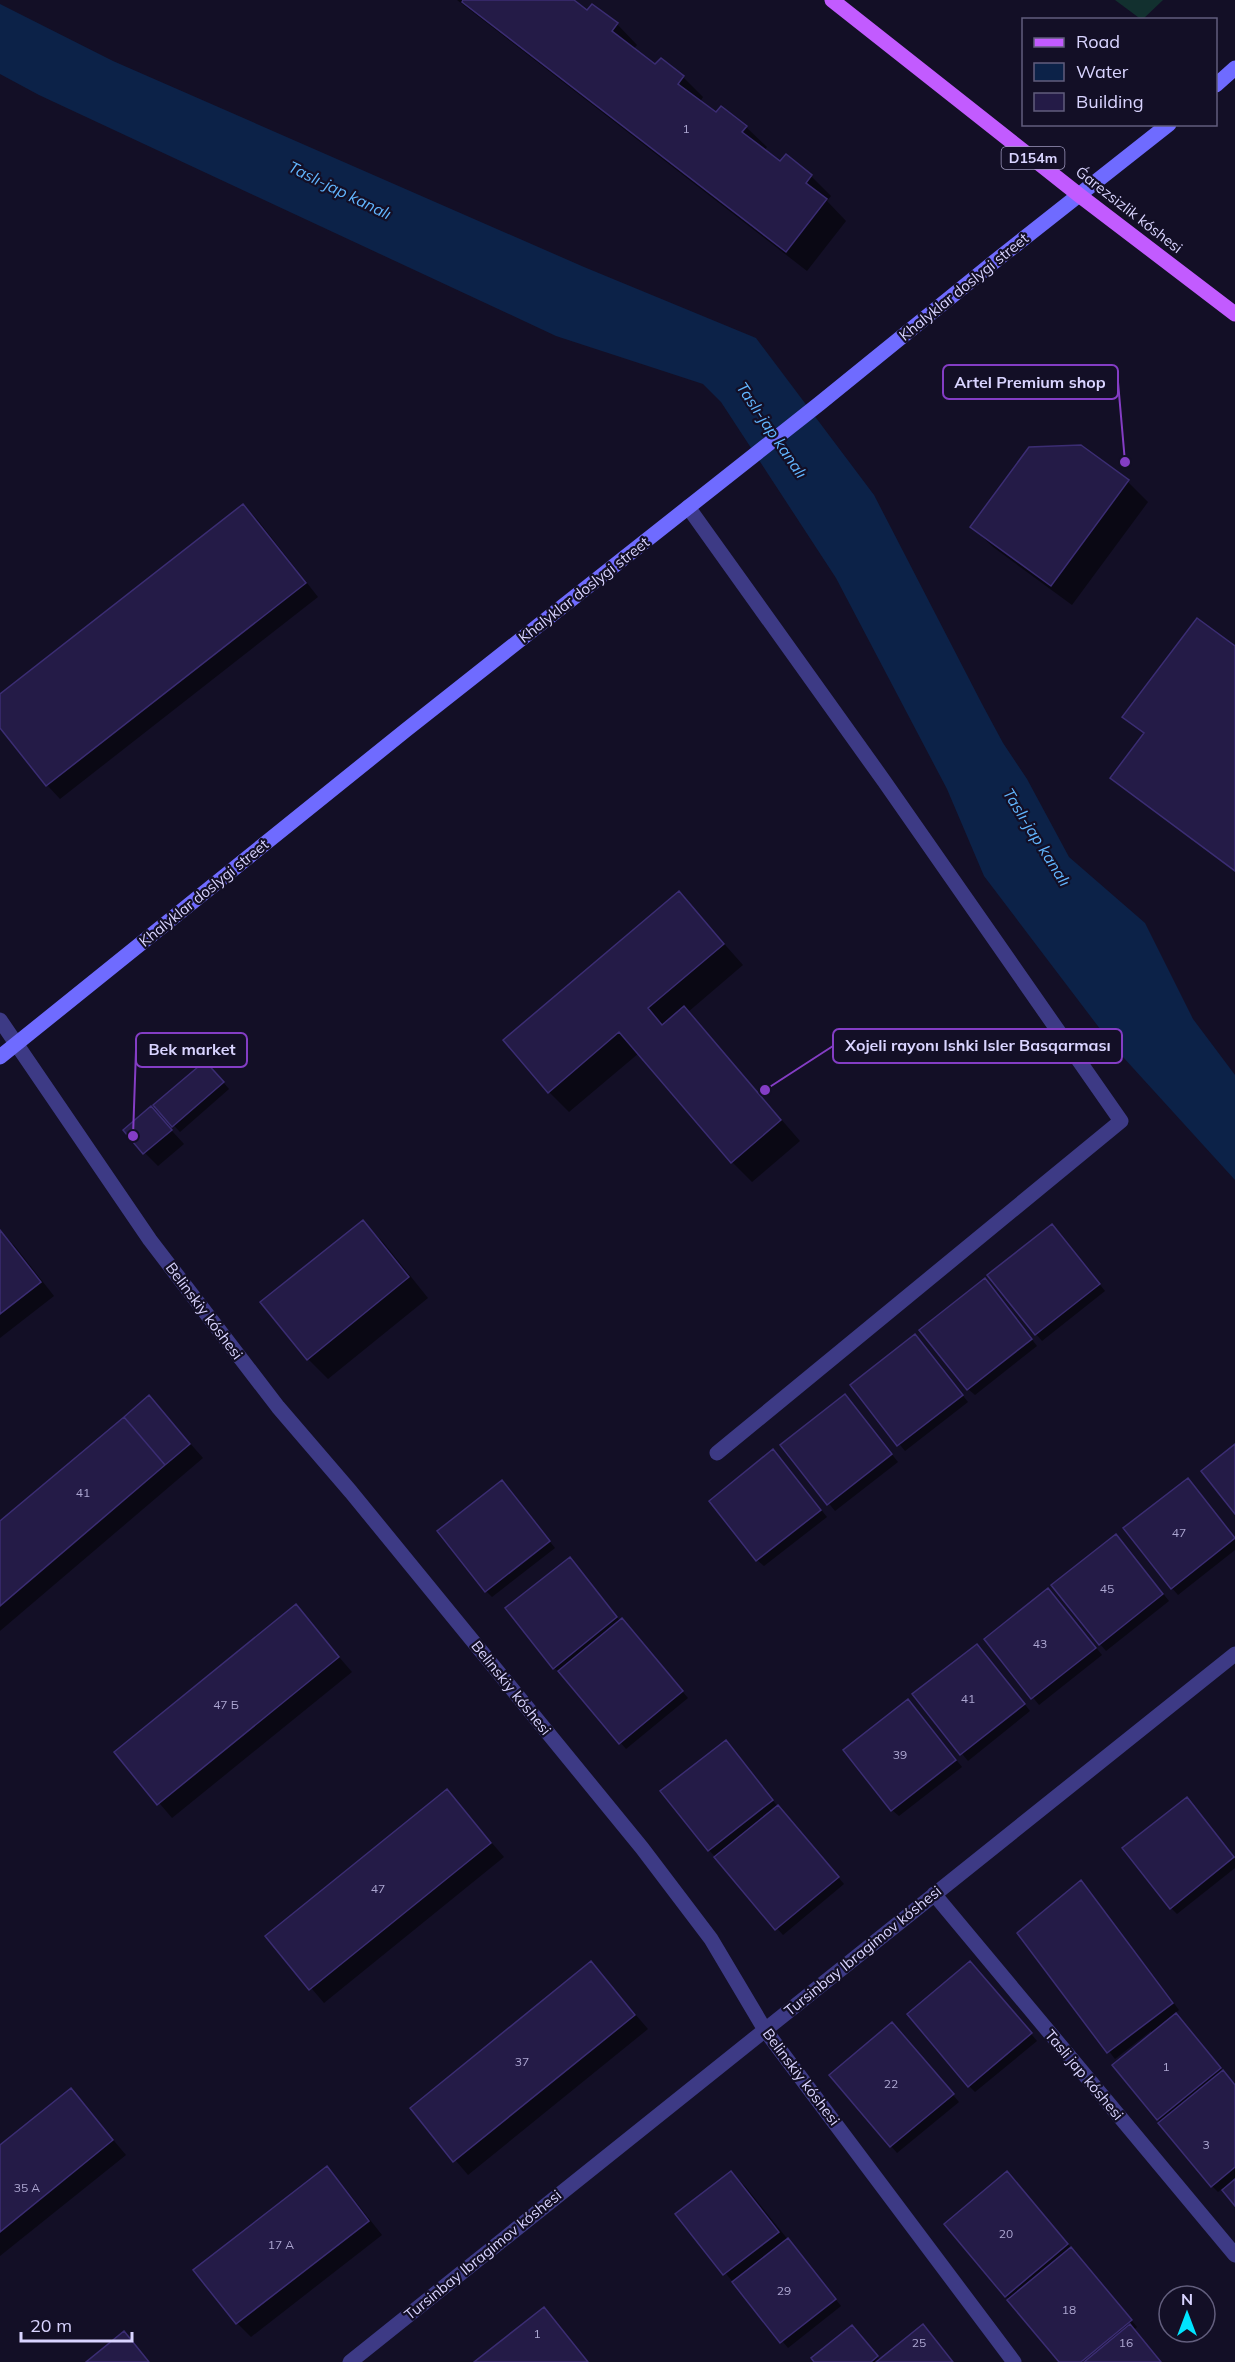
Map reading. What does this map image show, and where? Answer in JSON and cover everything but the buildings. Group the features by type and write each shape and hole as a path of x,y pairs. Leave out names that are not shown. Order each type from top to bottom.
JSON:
{"main road":[{"name":"Ǵarezsizlik kóshesi","path":"832,0 1235,315"}],"street":[{"path":"1217,83 1235,68"},
{"name":"Khalyklar doslygi street","path":"0,1057 1166,126"},
{"path":"688,507 884,781 1121,1121 717,1453"},
{"name":"Belinskiy kóshesi","path":"0,1020 150,1240 278,1407 351,1492 642,1848 711,1939 765,2030 1014,2362"},
{"name":"Tursinbay Ibragimov kóshesi","path":"354,2361 1235,1654"},
{"name":"Tasli jap kóshesi","path":"934,1894 1235,2255"}],"green space":[{"path":"1115,0 1163,0 1144,18 1139,18"}],"water":[{"name":"Taslı-jap kanalı","path":"0,4 113,61 584,267 756,338 874,495 1003,743 1027,779 1069,857 1145,923 1193,1019 1235,1075 1235,1180 1113,1046 984,876 947,789 836,578 721,402 703,384 556,336 39,95 0,74"}],"place":[{"name":"Artel Premium shop","path":"1125,462"},
{"name":"Xojeli rayonı Ishki Isler Basqarması","path":"765,1090"},
{"name":"Bek market","path":"133,1136"}]}
